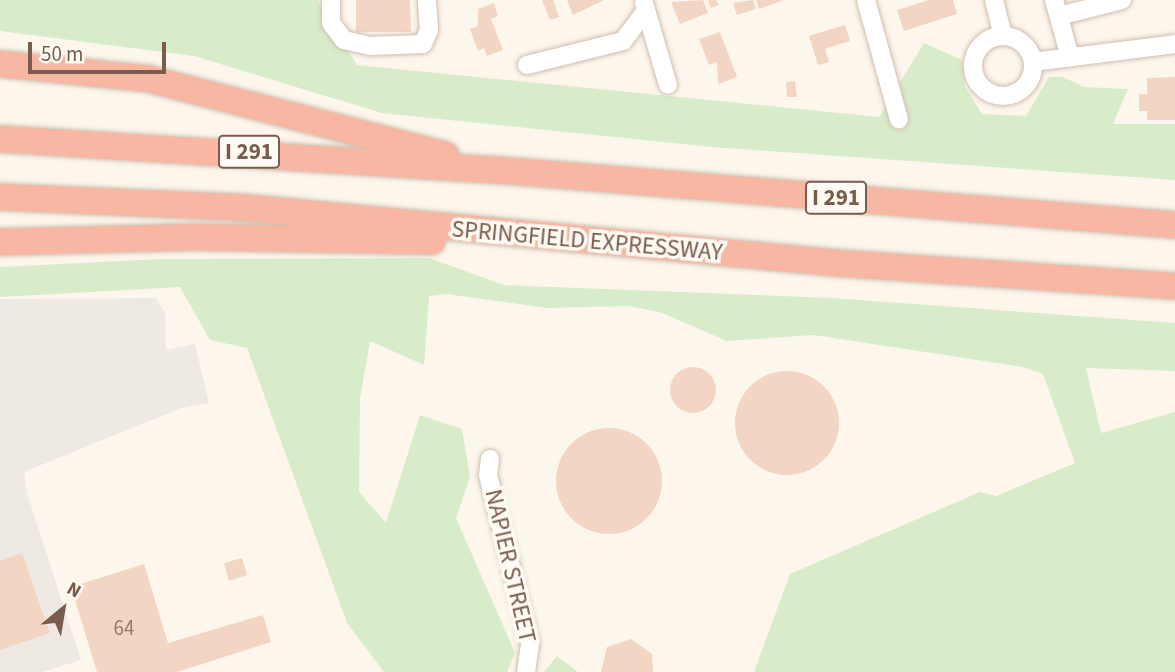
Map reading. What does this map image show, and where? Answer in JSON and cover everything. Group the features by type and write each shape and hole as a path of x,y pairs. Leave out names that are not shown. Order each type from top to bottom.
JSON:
{"highway":[{"path":"0,64 149,79 497,170"},
{"name":"I 291","path":"0,139 497,170 1175,225"},
{"name":"SPRINGFIELD EXPRESSWAY","path":"0,197 233,207 574,240 1175,285"},
{"path":"0,242 193,237 574,240"}],"street":[{"path":"331,0 331,23 344,40 370,46 423,44 429,30 427,0"},
{"path":"866,0 899,120"},
{"path":"995,0 1003,36"},
{"path":"1070,57 1056,8 1122,0"},
{"path":"527,65 623,41 644,5"},
{"path":"644,5 668,85"},
{"path":"1003,36 1023,43 1033,62 1030,82 1020,92 1006,96 986,91 974,75 975,54 990,39 1003,36"},
{"path":"1033,62 1175,44"},
{"name":"NAPIER STREET","path":"490,460 488,475 530,644 526,672"}],"shaded area":[{"path":"156,298 165,313 166,350 195,344 209,403 181,408 24,472 27,493 81,660 42,672 0,672 0,299"}],"green space":[{"path":"0,0 317,0 357,65 879,117 924,43 962,60 965,87 982,114 1026,116 1049,77 1063,77 1084,87 1128,89 1113,124 1175,124 1175,180 712,147 382,113 194,56 0,31"},
{"path":"429,258 504,285 831,298 1175,323 1175,371 1086,368 1101,433 1175,412 1175,672 754,672 790,574 980,492 996,496 1075,463 1043,374 1023,367 814,335 727,341 660,312 628,306 548,308 446,294 429,296 424,365 370,341 360,398 359,492 386,523 420,415 462,429 470,477 456,518 515,653 507,672 384,672 347,623 247,348 210,340 180,287 0,297 0,267 162,259"},
{"path":"557,656 578,672 544,672"}],"building":[{"path":"356,0 410,0 411,32 356,32"},
{"path":"542,0 553,0 559,17 550,20"},
{"path":"567,0 604,0 573,15"},
{"path":"703,0 708,13 680,24 671,2"},
{"path":"708,0 716,0 719,5 711,8"},
{"path":"753,0 756,9 737,15 733,3"},
{"path":"756,0 784,0 759,9"},
{"path":"929,0 953,0 957,14 904,31 897,10"},
{"path":"494,3 498,16 491,19 503,50 487,56 484,48 478,51 470,29 478,26 478,9"},
{"path":"845,25 850,41 825,49 829,62 818,65 809,36"},
{"path":"720,32 737,77 718,84 717,62 709,65 699,39"},
{"path":"1175,77 1175,120 1147,120 1147,111 1139,111 1139,94 1147,94 1147,78"},
{"path":"795,81 797,97 787,97 786,82"},
{"path":"693,367 710,373 716,390 710,407 693,413 676,407 670,390 676,373"},
{"path":"787,371 807,375 824,386 835,403 839,423 835,443 824,460 807,471 787,475 767,471 750,460 739,443 735,423 739,403 750,386 767,375"},
{"path":"609,428 629,432 647,443 658,461 662,481 658,501 647,519 629,530 609,534 589,530 571,519 560,501 556,481 560,461 571,443 589,432"},
{"path":"22,553 50,633 0,650 0,561"},
{"path":"242,558 247,575 229,581 224,563"},
{"path":"144,564 168,643 263,615 271,642 177,672 97,672 71,587"},
{"path":"631,639 652,654 653,672 601,672 607,647"}]}
